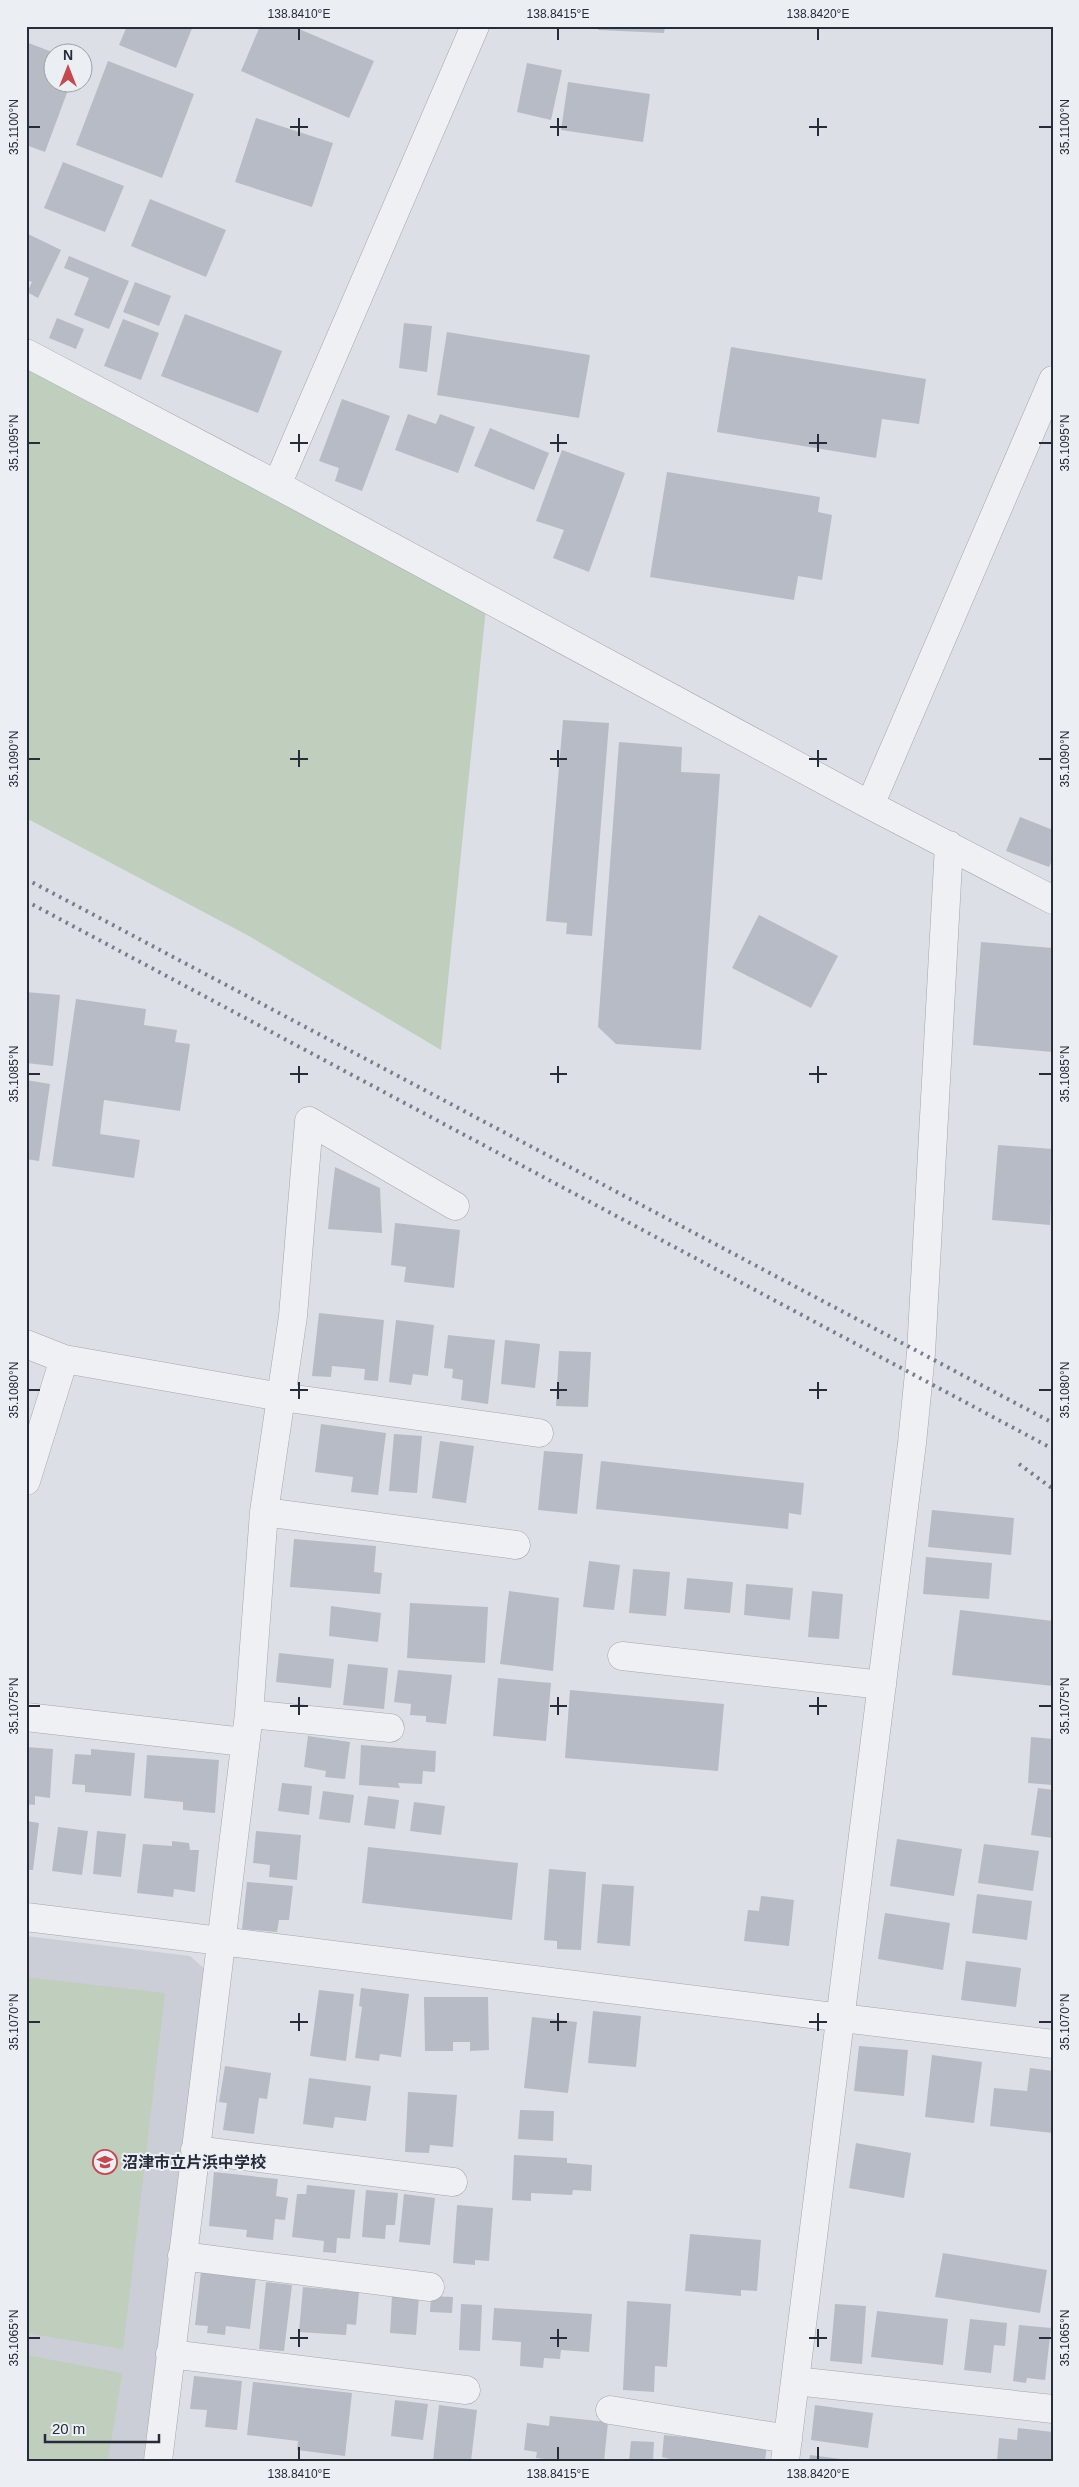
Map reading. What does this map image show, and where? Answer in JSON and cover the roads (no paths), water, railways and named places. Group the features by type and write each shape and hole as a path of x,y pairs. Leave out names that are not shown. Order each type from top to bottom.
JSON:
{"street":[{"path":"277,484 475,26"},
{"path":"26,353 277,484 870,805 949,844 1053,900"},
{"path":"870,805 1053,380"},
{"path":"610,2410 786,2450 842,2018 921,1353 949,844"},
{"path":"158,2461 248,1714 264,1512 293,1316 309,1121 455,1206"},
{"path":"26,1344 64,1359 281,1397 539,1433"},
{"path":"26,1481 64,1359"},
{"path":"264,1512 516,1545"},
{"path":"622,1656 882,1685"},
{"path":"248,1714 390,1728"},
{"path":"26,1717 244,1742"},
{"path":"26,1917 1053,2044"},
{"path":"194,2150 452,2182"},
{"path":"182,2256 430,2287"},
{"path":"170,2354 466,2390"},
{"path":"795,2381 1053,2409"}],"railway":[{"path":"26,879 1053,1423"},
{"path":"26,901 1053,1449"},
{"path":"1019,1464 1053,1489"}],"place":[{"name":"沼津市立片浜中学校","path":"105,2162"}]}
